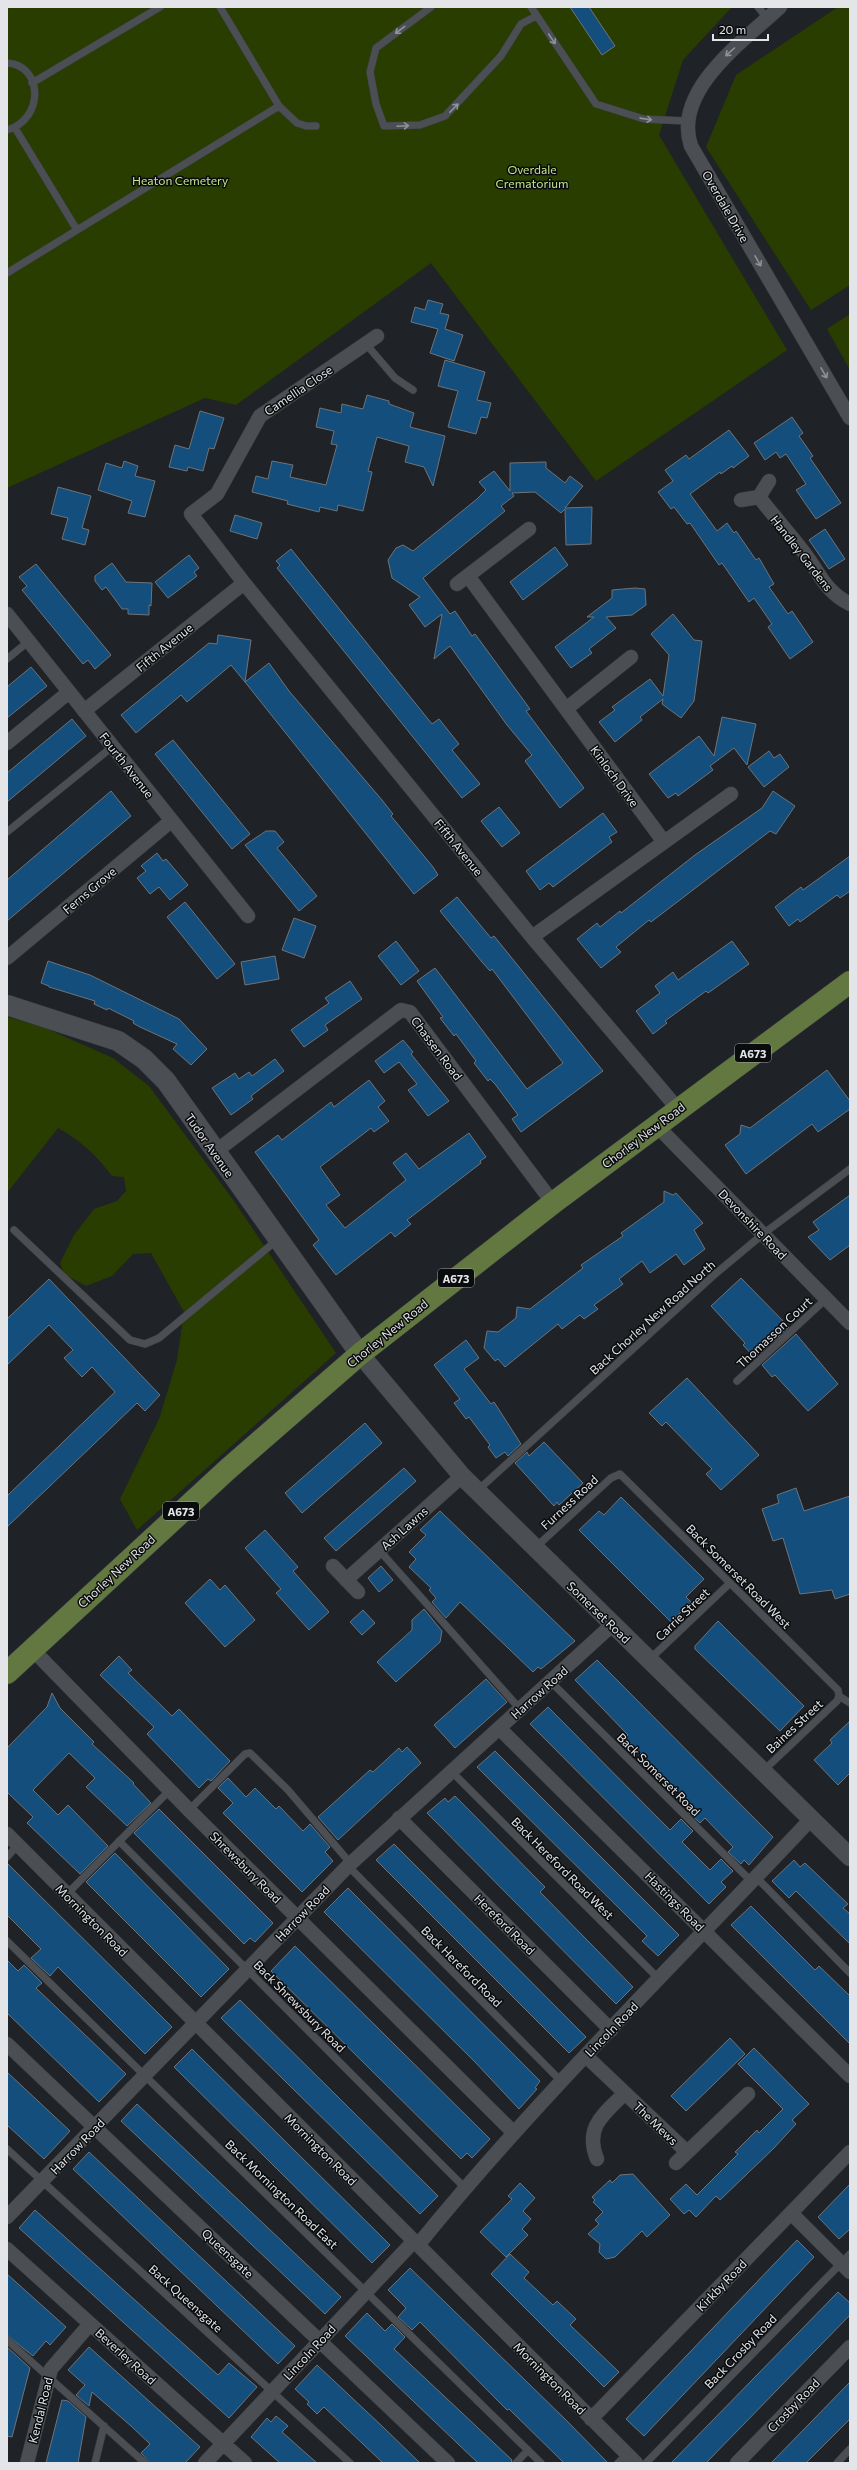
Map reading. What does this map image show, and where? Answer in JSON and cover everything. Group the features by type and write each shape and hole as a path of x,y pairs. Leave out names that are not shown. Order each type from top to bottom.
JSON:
{"main road":[{"name":"Chorley New Road","path":"7,1672 228,1469 360,1354 553,1202 850,982"},
{"name":"Tudor Avenue","path":"7,1004 118,1041 144,1059 166,1081 277,1240 360,1354"}],"street":[{"path":"686,121 706,78 717,64 780,7"},
{"name":"Overdale Drive","path":"686,121 687,134 691,146 850,418"},
{"name":"Camellia Close","path":"191,514 216,494 260,416 372,340"},
{"path":"741,500 759,497 769,481"},
{"name":"Handley Gardens","path":"759,497 802,550 825,586 839,598 850,604"},
{"name":"Fifth Avenue","path":"191,514 244,583 532,937 678,1109"},
{"name":"Kinloch Drive","path":"529,529 462,580 566,709 664,842"},
{"name":"Fifth Avenue","path":"84,711 244,583"},
{"name":"Fourth Avenue","path":"7,614 248,916"},
{"path":"566,709 630,656"},
{"path":"7,744 69,692"},
{"path":"532,937 731,794"},
{"name":"Ferns Grove","path":"7,958 171,821"},
{"name":"Chassen Road","path":"215,1152 401,1010 410,1012 553,1202"},
{"name":"Devonshire Road","path":"656,1125 850,1323"},
{"name":"Somerset Road","path":"360,1354 476,1491 850,1858"},
{"name":"Ash Lawns","path":"346,1580 462,1476"},
{"path":"333,1566 358,1592"},
{"name":"Harrow Road","path":"7,2217 349,1865 612,1625"},
{"name":"Shrewsbury Road","path":"32,1649 189,1810 514,2133"},
{"name":"Hastings Road","path":"499,1728 850,2076"},
{"name":"Hereford Road","path":"399,1818 610,2030"},
{"name":"Lincoln Road","path":"205,2463 366,2292 416,2243 561,2081 754,1880 810,1819"},
{"name":"Mornington Road","path":"7,1834 591,2418 627,2460"},
{"name":"Queensgate","path":"7,2044 448,2463"},
{"name":"The Mews","path":"586,2056 687,2152"},
{"name":"The Mews","path":"597,2159 592,2140 594,2128 599,2119 625,2093"},
{"name":"The Mews","path":"676,2163 748,2094"},
{"name":"Kirkby Road","path":"591,2418 850,2152"},
{"path":"791,2213 847,2263"},
{"name":"Beverley Road","path":"7,2249 245,2463"},
{"name":"Kendal Road","path":"27,2463 48,2376 56,2361 90,2324"},
{"name":"Crosby Road","path":"737,2463 850,2347"}],"lane":[{"path":"32,83 160,7"},
{"path":"220,7 280,106 297,123 306,126 316,126"},
{"path":"431,7 376,48 370,72 376,104 384,126 420,125 446,116 501,56 522,24 536,16"},
{"path":"531,7 596,104 644,119 686,121"},
{"path":"758,7 768,19"},
{"path":"7,63 21,68 32,83 34,104 30,116 15,128 7,130"},
{"path":"7,273 280,106"},
{"path":"15,128 77,230"},
{"path":"372,340 395,378 413,390"},
{"path":"7,659 29,641"},
{"path":"7,832 112,746"},
{"name":"Back Chorley New Road North","path":"476,1491 714,1275 763,1234 850,1169"},
{"path":"14,1230 87,1297 119,1332 130,1340 145,1344 159,1338 277,1240"},
{"name":"Thomasson Court","path":"737,1381 826,1299"},
{"name":"Furness Road","path":"535,1549 611,1478 620,1474"},
{"name":"Back Somerset Road West","path":"620,1474 838,1690 840,1696 850,1703"},
{"path":"379,1550 520,1709"},
{"name":"Carrie Street","path":"648,1661 730,1583"},
{"name":"Back Somerset Road","path":"550,1681 850,1973"},
{"name":"Baines Street","path":"762,1772 837,1701 840,1696"},
{"name":"Back Hereford Road","path":"189,1810 245,1754 250,1753 288,1790 349,1865 561,2081"},
{"name":"Back Hereford Road West","path":"451,1771 658,1979"},
{"path":"67,1894 170,1790"},
{"name":"Back Shrewsbury Road","path":"119,1841 465,2188"},
{"path":"7,1857 18,1846"},
{"name":"Back Mornington Road East","path":"7,1940 541,2463"},
{"name":"Back Queensgate","path":"7,2149 350,2463"},
{"name":"Back Crosby Road","path":"646,2463 847,2263"},
{"path":"7,2340 145,2463"},
{"path":"96,2463 104,2426"},
{"path":"837,2463 850,2449"},
{"path":"516,2463 528,2450"}],"green space":[{"path":"7,7 732,7 683,60 659,135 787,350 596,481 431,263 236,405 205,398 7,488"},
{"path":"838,7 850,7 850,285 811,310 706,147 736,75"},
{"path":"850,314 850,370 827,329"},
{"path":"7,1017 43,1027 113,1058 149,1086 234,1201 336,1353 137,1530 120,1499 159,1419 177,1360 184,1312 151,1253 133,1254 112,1276 86,1286 64,1274 60,1263 74,1235 94,1209 117,1201 126,1191 124,1177 112,1176 94,1155 66,1132 58,1128 7,1193"}],"building":[{"path":"570,7 589,7 615,46 602,55"},
{"path":"428,300 443,304 440,313 449,315 445,329 463,335 454,361 430,353 438,329 411,322 415,307 425,310"},
{"path":"445,360 485,372 477,400 491,403 487,418 481,417 476,434 448,427 458,391 438,386"},
{"path":"367,395 389,401 389,404 414,413 410,427 445,436 433,486 424,467 405,462 409,446 377,437 368,471 372,472 363,511 338,505 337,511 320,507 319,512 287,504 288,501 252,492 256,476 268,479 272,461 293,465 290,477 326,485 337,445 331,444 334,431 316,427 320,408 341,413 342,404 363,409"},
{"path":"200,411 224,418 214,449 209,448 203,471 188,467 187,471 169,467 175,445 189,449"},
{"path":"792,417 803,433 799,436 813,456 810,458 841,503 816,519 796,490 806,484 786,454 780,458 776,452 765,460 754,443"},
{"path":"729,430 749,456 733,468 732,466 721,474 720,472 690,494 717,531 727,523 734,533 736,531 756,560 759,558 774,584 769,587 788,614 792,611 813,642 790,659 768,627 772,624 754,598 749,602 722,563 719,565 690,523 687,524 674,507 671,509 658,492 673,481 665,470 686,455 689,459"},
{"path":"124,461 138,466 135,476 155,481 145,517 128,513 132,501 98,490 106,463 122,468"},
{"path":"546,462 546,468 565,483 570,476 583,486 565,508 592,507 591,544 566,545 565,509 561,513 535,492 512,493 514,496 501,506 505,511 423,578 450,614 455,611 472,636 475,634 530,709 526,711 584,788 560,808 525,761 532,755 507,725 450,646 434,659 442,614 425,627 409,605 420,597 392,578 388,560 396,548 403,545 413,551 477,499 486,490 479,482 494,471 510,491 510,463"},
{"path":"58,487 91,496 82,528 89,530 85,545 62,539 68,518 51,514"},
{"path":"235,515 262,523 257,539 230,531"},
{"path":"825,529 845,559 829,569 809,540"},
{"path":"555,547 568,565 523,600 510,582"},
{"path":"291,549 432,724 439,719 459,744 452,750 480,784 462,798 277,568 280,565 276,561"},
{"path":"189,555 199,568 194,572 197,576 168,598 155,582"},
{"path":"112,563 126,582 152,583 149,615 128,614 128,609 122,609 106,587 102,590 95,581 95,576"},
{"path":"36,564 111,655 95,669 88,660 83,664 22,590 27,586 19,577"},
{"path":"635,588 645,589 646,605 632,615 606,617 616,628 589,649 592,653 571,668 555,647 594,617 587,617 612,598 612,590"},
{"path":"673,614 694,640 702,641 694,701 681,718 662,704 663,699 640,717 642,720 615,742 599,722 615,710 612,707 650,679 663,696 669,655 651,634"},
{"path":"218,635 251,640 245,682 231,665 187,702 181,695 136,733 121,715 209,643 217,644"},
{"path":"269,663 289,691 382,800 393,814 391,816 433,867 438,875 414,894 245,682"},
{"path":"31,667 47,686 7,718 7,687"},
{"path":"722,717 756,724 747,765 734,748 710,766 713,770 678,796 676,793 668,798 649,774 699,736 714,756"},
{"path":"72,719 86,736 7,802 7,773"},
{"path":"173,740 250,834 232,849 155,754"},
{"path":"769,751 774,758 780,754 789,767 764,787 748,767"},
{"path":"111,791 131,816 7,921 7,880"},
{"path":"773,791 795,806 776,834 770,831 651,922 649,920 616,947 621,952 601,968 577,939 597,923 600,927 620,911 621,913 695,855 762,808"},
{"path":"499,807 520,833 502,847 481,821"},
{"path":"603,813 617,832 609,837 612,842 553,887 549,883 540,890 526,871"},
{"path":"266,831 275,831 284,842 277,848 317,896 299,911 245,845"},
{"path":"157,853 163,861 166,859 188,885 170,900 159,887 150,894 137,878 146,871 141,866"},
{"path":"850,856 850,891 840,898 837,895 800,922 798,919 789,926 775,907 801,887 803,890"},
{"path":"457,897 491,938 494,936 603,1071 521,1132 512,1119 518,1115 495,1084 490,1079 488,1081 474,1063 476,1061 456,1034 454,1036 440,1018 443,1017 417,981 435,968 527,1089 563,1063 492,969 490,971 440,911"},
{"path":"185,902 235,964 217,979 167,917"},
{"path":"294,918 316,926 304,958 282,950"},
{"path":"396,941 419,971 401,985 378,956"},
{"path":"732,941 749,964 708,993 706,991 665,1021 667,1023 653,1034 636,1011 660,993 655,986 673,972 678,980"},
{"path":"275,956 279,979 245,985 241,962"},
{"path":"48,961 90,975 179,1019 207,1049 191,1065 173,1049 177,1044 140,1027 133,1023 134,1021 108,1008 107,1010 94,1004 95,1001 49,987 41,983"},
{"path":"350,981 362,999 325,1025 328,1030 304,1047 291,1030 329,1003 325,998"},
{"path":"403,1040 413,1052 411,1054 449,1101 428,1116 408,1090 417,1084 399,1062 384,1073 375,1061"},
{"path":"275,1059 284,1071 251,1096 253,1099 231,1115 212,1088 235,1073 239,1079 249,1072 252,1076"},
{"path":"827,1070 850,1101 850,1109 818,1132 812,1124 746,1174 725,1145 740,1134 741,1125 750,1128"},
{"path":"369,1080 385,1101 378,1107 389,1121 374,1132 371,1128 320,1167 340,1195 326,1205 345,1228 406,1180 393,1163 406,1153 419,1169 469,1133 486,1157 480,1161 481,1163 407,1220 411,1224 395,1237 391,1232 336,1275 313,1245 319,1240 255,1152 278,1135 282,1140 331,1102 334,1107"},
{"path":"664,1191 673,1195 676,1193 703,1223 694,1230 705,1249 684,1265 676,1254 650,1273 642,1261 619,1279 623,1284 594,1305 598,1309 584,1319 580,1315 562,1329 558,1324 505,1367 498,1359 495,1361 484,1348 487,1331 498,1332 516,1318 517,1307 530,1309 583,1268 581,1265 623,1236 621,1233 664,1202"},
{"path":"850,1195 850,1245 830,1260 808,1237 819,1230 813,1222"},
{"path":"741,1278 789,1327 755,1358 743,1345 745,1343 711,1306"},
{"path":"49,1279 160,1395 145,1411 137,1403 7,1527 7,1496 115,1392 92,1367 82,1377 64,1358 73,1350 49,1325 7,1365 7,1319"},
{"path":"796,1334 838,1384 808,1411 775,1375 772,1377 762,1365"},
{"path":"466,1340 479,1358 464,1369 491,1404 494,1402 521,1444 508,1456 505,1452 496,1458 488,1447 490,1445 469,1417 466,1419 454,1403 460,1399 434,1365"},
{"path":"687,1378 759,1455 721,1490 706,1474 712,1469 666,1422 662,1426 649,1413"},
{"path":"365,1423 382,1443 302,1513 285,1493"},
{"path":"544,1442 583,1483 559,1505 557,1502 554,1506 515,1463 527,1452 529,1456"},
{"path":"404,1468 416,1481 336,1551 324,1538"},
{"path":"796,1488 804,1511 850,1496 850,1594 835,1599 832,1590 800,1594 783,1538 773,1541 762,1509 779,1503 777,1495"},
{"path":"621,1497 704,1579 686,1597 691,1602 671,1622 579,1530 599,1511 604,1515"},
{"path":"440,1511 575,1641 541,1669 538,1667 533,1672 460,1602 446,1618 432,1602 436,1598 429,1590 431,1588 409,1567 416,1559 409,1552 426,1535 420,1530"},
{"path":"265,1530 298,1567 293,1571 329,1612 309,1630 276,1593 281,1589 245,1548"},
{"path":"381,1566 393,1580 379,1592 368,1578"},
{"path":"210,1579 220,1590 225,1585 255,1620 225,1647 185,1603"},
{"path":"424,1609 442,1631 440,1642 396,1682 377,1662 412,1630 412,1620"},
{"path":"363,1610 375,1623 362,1635 350,1622"},
{"path":"718,1621 804,1706 780,1731 695,1649 695,1646"},
{"path":"119,1656 132,1670 128,1673 172,1716 179,1709 230,1761 211,1781 208,1779 199,1788 147,1734 154,1727 100,1675"},
{"path":"597,1660 773,1837 749,1865 744,1860 741,1864 728,1852 733,1847 705,1818 700,1823 688,1812 691,1809 681,1798 683,1796 625,1738 628,1735 575,1680"},
{"path":"486,1679 507,1702 455,1748 434,1725"},
{"path":"52,1693 60,1708 94,1742 92,1744 134,1783 133,1784 151,1803 127,1826 86,1787 95,1778 69,1753 33,1790 58,1815 68,1805 108,1846 80,1874 27,1823 33,1817 7,1792 7,1748 47,1707"},
{"path":"548,1707 670,1830 681,1819 693,1831 682,1842 710,1870 721,1859 733,1871 721,1882 726,1887 709,1904 530,1724"},
{"path":"850,1721 850,1773 838,1785 814,1760 832,1743 830,1740"},
{"path":"407,1747 421,1763 338,1840 318,1817 370,1770 373,1772 399,1748 402,1752"},
{"path":"495,1751 679,1935 658,1956 642,1941 647,1936 477,1767"},
{"path":"228,1778 246,1797 255,1788 276,1809 279,1806 303,1831 310,1824 330,1847 325,1852 333,1861 302,1892 223,1813 233,1803 218,1788"},
{"path":"455,1796 545,1887 540,1892 633,1987 616,2004 427,1813 445,1798 448,1802"},
{"path":"159,1809 273,1923 255,1942 250,1938 244,1944 134,1833"},
{"path":"394,1844 586,2037 569,2053 376,1860"},
{"path":"115,1853 229,1969 201,1997 86,1882"},
{"path":"794,1860 800,1867 805,1863 848,1904 843,1908 850,1914 850,1944 796,1891 789,1898 772,1881"},
{"path":"7,1863 172,2027 145,2054 58,1967 50,1976 31,1958 41,1949 7,1915"},
{"path":"348,1888 540,2081 535,2088 537,2089 519,2109 475,2062 324,1912"},
{"path":"751,1906 815,1970 819,1966 850,1996 850,2044 731,1925"},
{"path":"295,1946 490,2139 472,2158 467,2153 461,2159 271,1971"},
{"path":"7,1960 18,1971 24,1965 42,1983 36,1988 126,2074 99,2102 7,2013"},
{"path":"240,2000 438,2196 420,2214 221,2018"},
{"path":"730,2038 745,2054 686,2111 671,2096"},
{"path":"754,2048 809,2104 792,2120 796,2124 774,2148 720,2200 716,2196 696,2217 689,2210 684,2214 670,2199 686,2184 697,2195 738,2154 735,2152 757,2130 759,2133 783,2109 738,2064"},
{"path":"192,2049 390,2245 372,2263 174,2067"},
{"path":"7,2072 70,2131 44,2159 7,2125"},
{"path":"137,2104 341,2297 325,2314 121,2121"},
{"path":"89,2152 295,2346 278,2364 73,2169"},
{"path":"633,2174 670,2215 647,2237 642,2231 615,2257 606,2259 599,2252 600,2244 588,2234 599,2224 595,2220 603,2212 593,2202 595,2200 592,2197 610,2180 612,2183 620,2175"},
{"path":"520,2183 535,2198 523,2211 531,2219 522,2229 528,2235 506,2257 480,2232 512,2199 508,2196"},
{"path":"850,2184 850,2229 839,2239 818,2217"},
{"path":"35,2210 218,2375 229,2363 257,2387 229,2418 19,2228"},
{"path":"797,2240 814,2257 644,2436 626,2419"},
{"path":"510,2254 529,2272 524,2278 553,2305 557,2301 576,2319 570,2325 619,2372 604,2387 491,2274"},
{"path":"410,2268 608,2463 564,2463 509,2409 507,2410 420,2322 412,2330 398,2317 406,2308 388,2290"},
{"path":"7,2274 66,2327 50,2345 46,2341 33,2356 7,2335"},
{"path":"838,2292 850,2303 850,2315 706,2463 671,2463"},
{"path":"367,2313 385,2331 392,2324 405,2337 394,2349 512,2460 511,2463 478,2463 345,2336"},
{"path":"7,2347 30,2368 12,2437 7,2436"},
{"path":"89,2347 200,2447 185,2463 150,2463 141,2453 150,2444 131,2426 92,2392 89,2406 76,2395 85,2385 68,2370"},
{"path":"317,2365 420,2463 383,2463 324,2407 317,2414 307,2404 309,2402 295,2389"},
{"path":"850,2382 850,2419 806,2463 771,2463"},
{"path":"62,2400 68,2401 86,2417 78,2463 46,2463"},
{"path":"276,2416 288,2426 282,2432 317,2463 280,2463 251,2437 267,2418 271,2422"}],"park label":[{"name":"Overdale Crematorium","path":"532,176"},
{"name":"Heaton Cemetery","path":"180,180"}]}
